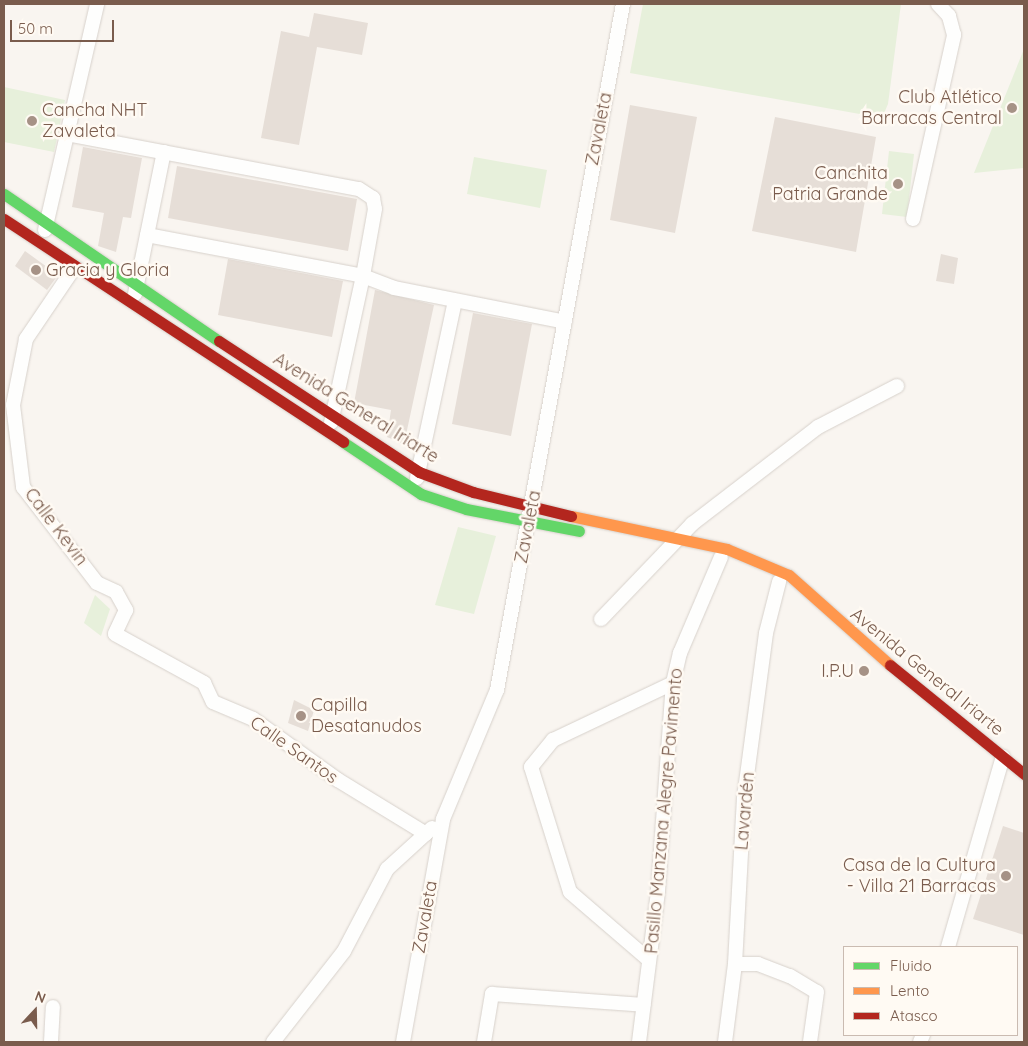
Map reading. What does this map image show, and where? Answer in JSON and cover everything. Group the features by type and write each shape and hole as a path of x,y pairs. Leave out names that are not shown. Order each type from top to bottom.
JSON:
{"main road":[{"name":"Avenida General Iriarte","path":"4,194 136,287 418,472 473,492 673,542 721,557 779,582 831,616 1024,774"},
{"name":"Avenida General Iriarte","path":"4,219 74,268 415,490 448,504 529,523 727,549 775,567 815,596 831,616"}],"street":[{"path":"42,245 96,4"},
{"name":"Zavaleta","path":"403,1042 443,819 497,690 532,508 622,4"},
{"path":"913,219 954,35 949,16 938,4"},
{"path":"67,134 366,192 376,205 329,434"},
{"path":"132,306 164,152"},
{"path":"147,235 362,276 394,288 565,322"},
{"name":"Calle Kevin","path":"74,268 26,339 13,405 23,487 97,583 116,592 126,610 115,634"},
{"path":"415,490 455,300"},
{"path":"601,619 673,542 818,427 897,386"},
{"name":"Pasillo Manzana Alegre Pavimento","path":"640,1042 673,684 680,653 721,557"},
{"name":"Lavardén","path":"725,1042 735,964 744,798 766,633 779,582"},
{"name":"Calle Santos","path":"115,634 204,683 213,702 253,719 338,780 426,834"},
{"path":"649,960 570,892 531,767 553,740 673,684"},
{"path":"948,946 1003,757"},
{"path":"273,1042 344,951 387,868 443,819"},
{"path":"735,964 758,964 790,976 817,992 810,1042"},
{"path":"484,1042 492,994 644,1004"},
{"path":"51,1042 53,1007"}],"green space":[{"path":"643,4 901,4 888,104 882,118 630,73"},
{"name":"Club Atlético Barracas Central","path":"1024,49 1024,168 974,173"},
{"name":"Cancha NHT Zavaleta","path":"4,87 65,100 54,152 4,142"},
{"name":"Canchita Patria Grande","path":"889,151 914,154 907,217 882,214"},
{"path":"474,157 547,170 540,208 467,194"},
{"path":"458,527 496,536 474,614 435,605"},
{"path":"95,595 110,609 101,636 84,623"}],"building":[{"path":"314,13 368,23 362,55 317,47 299,145 261,138 281,31 309,37"},
{"path":"630,105 697,117 675,233 610,220"},
{"path":"775,117 876,137 856,252 752,231"},
{"path":"83,147 142,158 131,218 123,217 116,252 98,246 104,213 72,207"},
{"path":"177,166 357,199 348,251 168,218"},
{"name":"Gracia y Gloria","path":"25,251 58,275 47,290 15,266"},
{"path":"941,254 958,258 954,284 936,281"},
{"path":"228,259 343,281 332,337 218,315"},
{"path":"375,290 434,305 404,444 387,437 391,410 354,403"},
{"path":"473,313 532,324 511,436 452,424"},
{"name":"Capilla Desatanudos","path":"294,700 314,710 308,731 288,723"},
{"name":"Casa de la Cultura - Villa 21 Barracas","path":"1003,826 1024,833 1024,935 973,919"}],"traffic: fast":[{"path":"4,194 219,341"},
{"path":"343,442 421,494 466,509 579,531"}],"traffic: slow":[{"path":"571,516 727,549 789,575 890,665"}],"traffic: jam":[{"path":"4,219 343,442"},
{"path":"219,341 419,472 473,492 571,516"},
{"path":"890,665 1024,774"}],"place":[{"name":"Club Atlético Barracas Central","path":"1012,108"},
{"name":"Cancha NHT Zavaleta","path":"32,121"},
{"name":"Canchita Patria Grande","path":"898,184"},
{"name":"Gracia y Gloria","path":"36,270"},
{"name":"I.P.U","path":"864,671"},
{"name":"Capilla Desatanudos","path":"301,716"},
{"name":"Casa de la Cultura - Villa 21 Barracas","path":"1006,876"}]}
